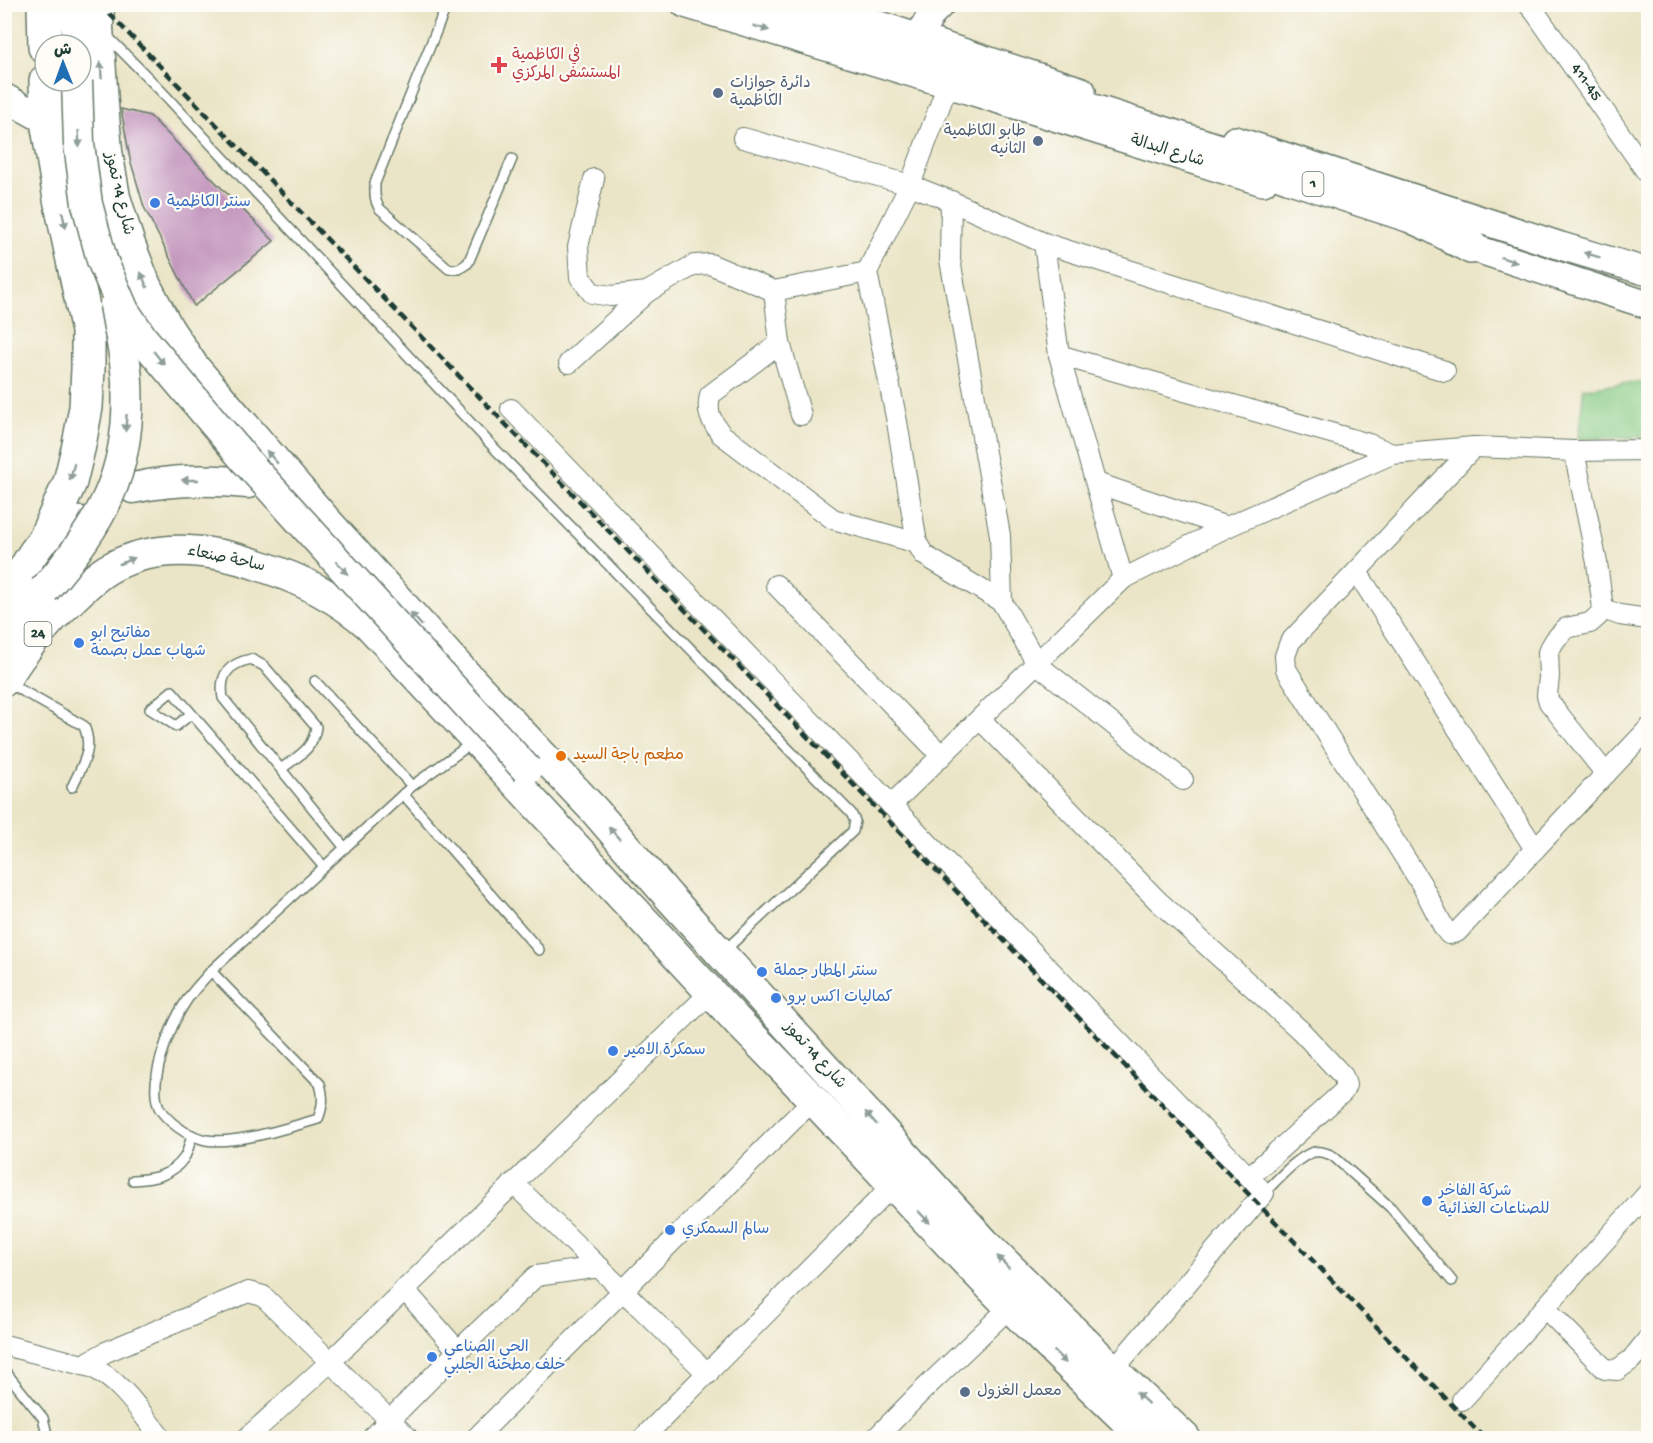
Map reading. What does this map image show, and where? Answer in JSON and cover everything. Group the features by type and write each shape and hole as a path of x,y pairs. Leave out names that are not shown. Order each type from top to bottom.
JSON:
{"highway":[{"path":"44,4 45,33"},
{"name":"1","path":"753,4 958,78 1226,153 1410,216 1452,235 1471,247"},
{"path":"46,93 47,121 60,199 88,331 86,407 70,482 76,524"}],"main road":[{"path":"685,4 958,78"},
{"name":"شارع البدالة","path":"815,4 1561,246 1648,272"},
{"path":"918,38 932,13 941,4"},
{"name":"شارع 14 تموز","path":"83,18 115,197 146,286 168,328 195,367 324,518"},
{"path":"77,93 79,144 85,193 93,231 110,282 124,311 143,339 239,453 527,770 644,896 743,997 770,1034 790,1075"},
{"path":"4,97 47,121"},
{"path":"1471,247 1648,305"},
{"path":"4,645 87,537 113,487 126,434 128,407 124,355 110,282"},
{"path":"133,488 181,480 248,483"},
{"path":"294,496 324,518 455,663 455,671 449,680 440,687 428,688"},
{"path":"4,606 30,559 76,524 100,555 79,593"},
{"name":"ساحة صنعاء","path":"79,593 93,580 126,560 164,551 183,550 228,556 278,571 327,594 350,608 369,625 476,740"},
{"name":"24","path":"4,681 33,639 55,614 79,593"},
{"name":"شارع 14 تموز","path":"455,663 595,812 670,898 985,1243 1185,1438"},
{"name":"شارع 14 تموز","path":"476,740 893,1185 1010,1307 1144,1438"}],"street":[{"name":"411-45","path":"1538,7 1646,165"},
{"path":"958,78 910,185 867,272 897,422 917,543 924,555 1002,602"},
{"path":"742,138 910,185 1044,243 1445,371"},
{"path":"594,179 578,247 580,277 592,293 611,297 647,292"},
{"path":"951,201 950,260 1000,535 1002,602 1037,664 1183,780"},
{"path":"1044,243 1059,355 1123,579"},
{"path":"569,363 647,292 694,265 710,264 774,291 867,272"},
{"path":"774,291 780,343 801,414"},
{"path":"780,343 710,395 707,408 712,422 721,434 833,519 917,543"},
{"path":"1059,355 1369,444 1392,454"},
{"path":"511,409 1264,1193 1113,1370"},
{"path":"1474,447 1290,642 1285,656 1286,669 1422,885 1449,934 1457,932 1648,729"},
{"path":"891,806 1123,579 1227,527 1392,454 1474,447 1574,451 1648,450"},
{"path":"1574,451 1597,563 1603,609 1590,623 1566,628 1555,640 1548,652 1547,695 1549,702 1606,774"},
{"path":"1096,483 1227,527"},
{"path":"1357,572 1535,849"},
{"path":"776,585 942,756"},
{"path":"1603,609 1620,615 1648,619"},
{"path":"980,719 1158,901 1300,1031 1343,1076 1346,1085 1343,1092 1249,1177"},
{"path":"247,1438 329,1363 711,992"},
{"path":"476,1438 813,1100"},
{"path":"513,1183 708,1374"},
{"path":"643,1438 893,1185"},
{"path":"1462,1400 1648,1193"},
{"path":"372,1438 536,1276 600,1268"},
{"path":"404,1289 458,1351"},
{"path":"85,1365 106,1352 248,1292 262,1296 408,1438"},
{"path":"876,1438 1010,1307"},
{"path":"1545,1308 1605,1369 1617,1370 1631,1360 1648,1339"},
{"path":"4,1345 85,1365 109,1376 161,1438"}],"lane":[{"path":"447,4 375,183 376,203 449,269 459,269 468,263 512,159"},
{"path":"83,18 164,94 496,450 851,813 855,821 853,831 721,954"},
{"path":"281,769 309,748 316,727 264,666 251,659 238,662 223,676 221,686 223,698 345,848"},
{"path":"4,681 84,726 88,737 88,750 72,787"},
{"path":"315,681 412,786"},
{"path":"191,714 324,867"},
{"path":"211,971 320,1084 323,1108 318,1119 293,1127 231,1140 206,1140 178,1128 160,1110 156,1094 158,1068 171,1030 185,1002 211,971 412,786 476,740"},
{"path":"403,794 538,950"},
{"path":"133,1180 156,1179 173,1170 185,1156 192,1135"},
{"path":"1264,1193 1302,1158 1312,1153 1322,1152 1333,1156 1391,1208 1452,1281"},
{"path":"4,1370 43,1419 48,1438"}],"green space":[{"path":"1648,381 1648,437 1578,439 1584,388"}],"building":[{"path":"121,109 150,116 274,241 194,306 144,207 130,159"}],"railway":[{"path":"100,4 1484,1438"}],"place":[{"name":"في الكاظمية المستشفى المركزي","path":"499,65"},
{"name":"دائرة جوازات الكاظمية","path":"718,93"},
{"name":"طابو الكاظمية الثانيه","path":"1038,141"},
{"name":"سنتر الكاظمية","path":"155,203"},
{"name":"مفاتيح ابو شهاب عمل بصمة","path":"79,643"},
{"name":"مطعم باجة السيد","path":"561,756"},
{"name":"سنتر المطار جملة","path":"762,972"},
{"name":"كماليات اكس برو","path":"776,998"},
{"name":"سمكرة الامير","path":"613,1051"},
{"name":"شركة الفاخر للصناعات الغذائية","path":"1427,1201"},
{"name":"سالم السمكري","path":"670,1230"},
{"name":"الحي الصناعي خلف مطحنة الجلبي","path":"432,1357"},
{"name":"معمل الغزول","path":"965,1392"}]}
